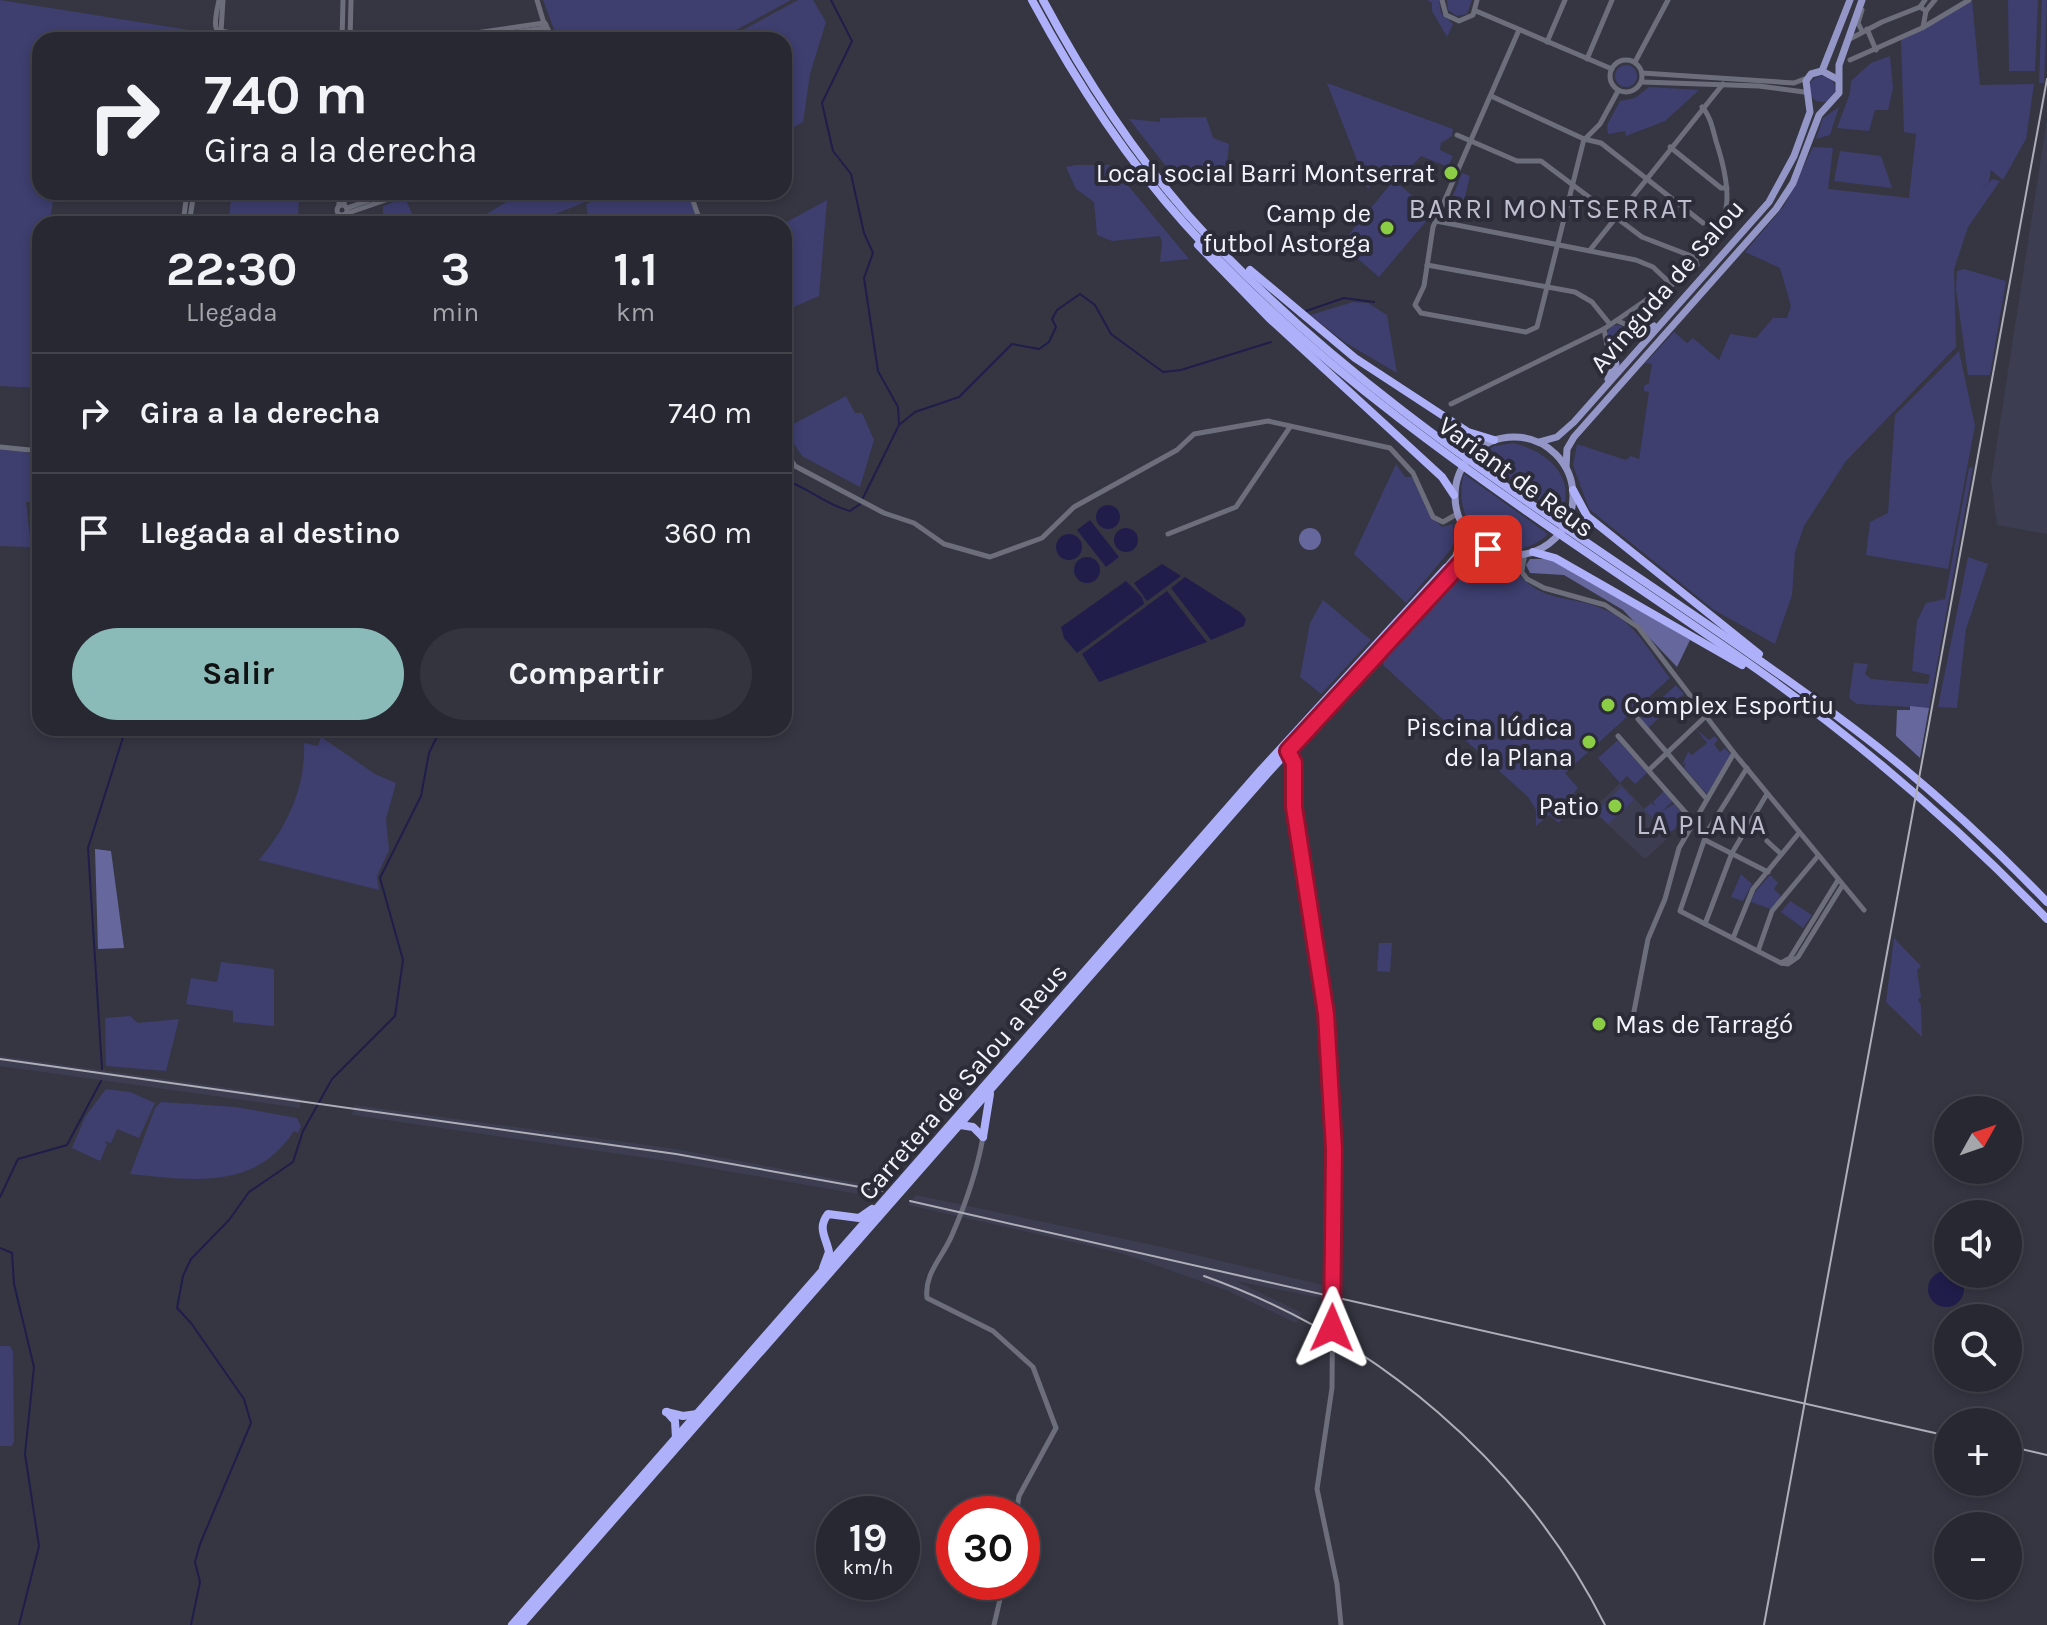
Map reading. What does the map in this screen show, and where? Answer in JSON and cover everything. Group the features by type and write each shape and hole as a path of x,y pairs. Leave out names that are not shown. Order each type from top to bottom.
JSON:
{"highway":[{"name":"Variant de Reus","path":"1032,0 1090,101 1148,181 1194,233 1274,312 1424,436 1786,685 1894,776 2047,919"},
{"name":"Variant de Reus","path":"1043,0 1098,96 1154,174 1229,257 1350,366 1453,447 1901,766 2047,902"},
{"path":"1154,174 1284,301 1355,358 1468,432 1494,440"},
{"path":"1194,233 1198,245 1219,269 1338,384 1442,477 1454,495"},
{"path":"1529,553 1555,558 1776,688 1786,685 1783,671 1587,516 1573,490"},
{"path":"521,1625 1449,570"},
{"name":"Carretera de Salou a Reus","path":"512,1625 1261,770 1449,570"},
{"path":"983,1137 991,1092"},
{"path":"960,1125 973,1127 983,1137"},
{"path":"821,1274 829,1252 821,1229 828,1214 859,1218 869,1212 938,1135 947,1132"},
{"path":"676,1438 675,1421 666,1412 683,1416 697,1414"}],"main road":[{"path":"1850,0 1829,61 1822,71 1808,78 1804,92 1810,102 1826,106 1838,98 1837,79 1863,0"},
{"path":"1822,71 1837,79"},
{"name":"Avinguda de Salou","path":"1539,442 1557,437 1574,422 1769,202 1794,156 1810,102"},
{"name":"Avinguda de Salou","path":"1566,467 1567,449 1583,427 1776,209 1803,160 1819,115 1826,106"},
{"path":"1628,328 1643,334 1671,312"},
{"path":"1597,397 1616,364 1612,348"},
{"path":"1515,436 1539,442 1554,452 1566,467 1573,490 1571,513 1550,543 1529,553 1509,555 1488,549 1464,528 1457,514 1454,495 1457,478 1466,461 1480,446 1515,436"},
{"path":"1449,570 1464,528"},
{"path":"1449,570 1470,555 1488,549"}],"street":[{"path":"220,32 221,0"},
{"path":"342,32 343,0"},
{"path":"350,32 351,0"},
{"path":"537,0 547,32"},
{"path":"1442,0 1444,12 1456,21 1466,20 1476,11 1477,0"},
{"path":"1547,42 1565,0"},
{"path":"1587,59 1612,0"},
{"path":"1635,62 1668,0"},
{"path":"1863,0 1858,23 1876,50"},
{"path":"1922,28 1925,0"},
{"path":"1847,41 1864,30 1923,9 1935,0"},
{"path":"1850,60 1922,28 1969,0"},
{"path":"1476,11 1612,69"},
{"path":"489,32 544,25"},
{"path":"505,32 544,25"},
{"path":"1519,30 1436,221 1424,286 1416,297 1417,308 1427,315 1526,332 1539,323 1584,139 1600,124 1618,91"},
{"path":"1642,82 1642,73 1635,62 1622,60 1612,69 1610,80 1618,91 1630,92 1642,82 1707,83 1804,92"},
{"path":"1642,73 1792,83 1808,78"},
{"path":"1707,83 1710,89 1708,100"},
{"path":"1590,250 1723,84"},
{"path":"1491,96 1584,139 1604,144 1703,223"},
{"path":"1451,404 1605,329 1672,285 1696,262 1720,232 1727,188 1716,142 1702,107"},
{"path":"1600,124 1604,144"},
{"path":"1457,135 1517,161 1541,161 1642,237 1696,262"},
{"path":"1670,147 1721,188 1727,188"},
{"path":"342,200 342,216"},
{"path":"343,210 371,200"},
{"path":"343,210 380,200"},
{"path":"1436,221 1558,243 1645,263 1672,285"},
{"path":"1427,265 1548,286 1584,297 1605,329 1612,348 1626,345 1632,311"},
{"path":"1617,321 1628,328"},
{"path":"792,462 867,503 914,523 944,544 990,557 1042,538 1074,507 1177,450 1194,434 1268,421 1390,448 1413,473 1433,517 1443,522 1457,514"},
{"path":"1168,534 1236,507 1290,427"},
{"path":"0,447 32,450"},
{"path":"1522,571 1529,553"},
{"path":"1509,555 1527,579 1544,588 1605,605 1638,627 1734,753 1864,910"},
{"path":"1648,771 1706,716"},
{"path":"1638,719 1706,798"},
{"path":"1618,736 1693,821"},
{"path":"1288,751 1294,763 1294,807 1326,1014 1334,1149 1332,1388 1317,1489 1337,1584 1341,1625"},
{"path":"1630,1032 1648,939 1665,899 1679,848 1734,753"},
{"path":"1747,768 1705,840 1680,911 1781,963 1791,960 1842,886"},
{"path":"1705,924 1732,853 1767,794"},
{"path":"1733,938 1753,889 1799,833"},
{"path":"1705,840 1768,872"},
{"path":"1767,841 1781,854"},
{"path":"1758,951 1772,911 1818,856"},
{"path":"1791,960 1838,880"},
{"path":"983,1137 976,1173 951,1237 925,1283 927,1298 993,1331 1033,1367 1056,1428 1019,1496"},
{"path":"994,1625 1000,1600"}],"shaded area":[{"path":"0,0 202,32 32,32 32,200 53,200 51,216 32,216 32,388 0,386"},
{"path":"543,0 791,0 733,32 555,32"},
{"path":"798,0 813,0 826,22 810,74 803,122 792,128 792,32 739,32"},
{"path":"1427,0 1439,0 1441,13 1453,24 1447,37 1432,11 1432,3"},
{"path":"1447,0 1472,0 1467,14 1457,16 1448,10"},
{"path":"1972,0 1980,85 2034,84 2026,139 2003,180 1991,170 1989,182 1970,204 1992,179 2000,181 1968,227 1954,269 1956,347 1846,461 1804,526 1795,552 1792,595 1775,644 1714,610 1589,509 1573,465 1577,444 1626,460 1631,456 1639,459 1649,392 1644,391 1644,386 1649,383 1652,364 1645,363 1674,332 1687,343 1693,338 1719,360 1730,334 1756,338 1773,318 1787,318 1791,306 1780,268 1745,252 1784,206 1813,147 1833,148 1828,189 1909,198 1916,134 1904,132 1901,40"},
{"path":"2008,0 2038,0 2035,71 2009,71"},
{"path":"2042,0 2047,0 2044,83 2039,83"},
{"path":"1890,56 1893,88 1888,110 1875,110 1869,131 1837,128 1850,93 1851,81 1871,63"},
{"path":"1626,65 1634,68 1637,76 1634,84 1626,87 1618,84 1615,76 1618,68"},
{"path":"1822,76 1831,80 1835,89 1831,98 1822,102 1813,98 1809,89 1813,80"},
{"path":"1327,83 1453,129 1452,136 1441,143 1440,150 1453,156 1448,167 1421,156 1402,176 1388,165 1368,189"},
{"path":"1649,87 1699,90 1665,121 1626,136 1625,131 1608,134 1607,125 1620,101 1635,98"},
{"path":"1839,107 1830,135 1816,139 1823,118"},
{"path":"1206,117 1213,138 1229,144 1225,183 1172,174 1129,119 1160,122 1160,118"},
{"path":"2047,119 2047,534 1997,525 1991,481"},
{"path":"1840,151 1881,156 1892,188 1834,181"},
{"path":"1111,165 1189,259 1160,262 1160,236 1112,241 1097,235 1094,202 1076,189 1066,167"},
{"path":"1462,173 1470,176 1459,221 1444,218"},
{"name":"Camp de futbol Astorga","path":"1394,180 1433,213 1379,277 1341,244"},
{"path":"231,200 299,200 298,216 229,216"},
{"path":"406,200 413,216 383,216 383,206"},
{"path":"510,200 591,200 550,216 483,216"},
{"path":"597,200 691,200 696,216 588,216 586,204"},
{"path":"827,200 819,296 792,308 792,219"},
{"path":"1964,269 2006,281 1990,375 1968,375 1956,289 1957,271"},
{"path":"1353,302 1368,303 1387,315 1397,373 1346,343 1310,315"},
{"path":"1617,325 1624,328 1627,335 1624,342 1617,345 1610,342 1607,335 1610,328"},
{"path":"1959,351 1975,426 1948,569 1866,555 1870,522 1888,513 1895,415"},
{"path":"846,396 855,413 862,413 874,440 860,487 802,456 792,441 792,425"},
{"path":"1513,443 1537,452 1556,468 1565,489 1561,516 1477,456 1494,446"},
{"path":"0,449 25,452 32,455 32,502 26,502 31,547 0,546"},
{"path":"1396,464 1405,477 1412,477 1429,514 1442,527 1453,524 1451,549 1406,603 1354,554"},
{"path":"1973,467 1929,708 1857,704 1849,698 1854,663 1868,664 1865,674 1871,679 1928,684 1930,675 1912,671 1917,621 1926,603 1945,599 1969,468"},
{"path":"1464,474 1548,534 1531,545 1514,549 1498,547 1484,539 1472,527 1464,512 1461,493"},
{"path":"1108,505 1117,508 1120,517 1117,526 1108,529 1099,526 1096,517 1099,508"},
{"path":"1090,520 1119,557 1106,567 1077,530"},
{"path":"1126,528 1137,535 1138,540 1131,551 1126,552 1115,545 1114,540 1121,529"},
{"path":"1310,528 1318,531 1321,539 1318,547 1310,550 1302,547 1299,539 1302,531"},
{"path":"1069,534 1078,538 1082,547 1078,556 1069,560 1060,556 1056,547 1060,538"},
{"path":"1087,557 1096,561 1100,570 1096,579 1087,583 1078,579 1074,570 1078,561"},
{"path":"1968,557 1988,564 1966,629 1957,708 1938,707"},
{"path":"1484,559 1509,564 1534,588 1546,594 1612,613 1637,634 1670,678 1565,773 1578,788 1574,793 1578,797 1559,823 1549,815 1536,826 1536,810 1528,797 1384,666 1382,658 1470,564"},
{"path":"1530,559 1552,559 1690,640 1677,667 1623,610 1564,575 1530,573 1526,565"},
{"path":"1162,564 1181,576 1147,601 1134,583"},
{"path":"1185,577 1240,612 1246,619 1244,626 1211,640 1171,588"},
{"path":"1126,581 1142,597 1144,604 1077,653 1064,638 1061,627"},
{"path":"1167,591 1207,642 1099,682 1082,654"},
{"path":"1323,600 1371,640 1321,694 1300,677 1310,623"},
{"path":"1676,685 1684,694 1648,728 1640,718"},
{"path":"1910,706 1929,708 1920,758 1896,736 1897,710 1910,710"},
{"path":"1696,729 1709,740 1715,736 1718,740 1714,744 1720,752 1725,748 1731,755 1707,794 1684,768 1686,763 1682,765 1688,752 1692,755 1707,743"},
{"path":"321,737 375,774 396,783 386,819 389,850 377,876 379,890 259,860 293,806 302,775 304,743 318,746"},
{"path":"1618,740 1647,773 1635,784 1627,776 1620,783 1598,758"},
{"path":"1620,783 1670,836 1645,859 1592,810"},
{"name":"Patio","path":"1622,787 1634,800 1608,824 1596,812"},
{"path":"1664,791 1673,801 1662,811 1674,804 1684,815 1674,830 1669,832 1670,836 1644,809 1651,803 1656,806 1653,802"},
{"path":"95,849 111,851 124,948 98,949"},
{"path":"1741,874 1752,884 1743,901 1731,897"},
{"path":"1770,875 1778,883 1774,889 1781,896 1771,909 1751,902 1755,892"},
{"path":"1790,901 1812,915 1803,928 1781,912"},
{"path":"1894,938 1921,966 1917,970 1922,1037 1886,1002"},
{"path":"1379,943 1392,943 1390,972 1377,971"},
{"path":"221,962 274,969 274,1026 233,1022 233,1011 186,1004 191,978 217,982"},
{"path":"130,1016 138,1023 179,1019 166,1071 106,1066 105,1018"},
{"path":"0,1056 300,1098 300,1108 0,1066"},
{"path":"106,1089 130,1092 155,1103 139,1138 117,1129 111,1143 105,1141 107,1145 100,1161 72,1148 85,1117"},
{"path":"161,1102 236,1107 297,1118 301,1126 298,1133 294,1131 261,1164 241,1173 199,1179 130,1174 155,1108"},
{"path":"354,1105 676,1149 884,1188 876,1197 674,1162 352,1115"},
{"path":"916,1195 1162,1247 1327,1286 1326,1299 1236,1281 1302,1313 1296,1323 1226,1290 1121,1253 908,1205"},
{"path":"1934,1276 1934,1288 1964,1288 1959,1302 1955,1304 1933,1302 1928,1289"},
{"path":"0,1346 10,1346 13,1351 12,1446 0,1446"}],"waterway":[{"path":"831,0 852,41 822,103 833,151 851,174 864,233 873,253 864,278 878,371 898,407 899,424"},
{"path":"863,498 899,425 915,412 959,397 1012,344 1039,349 1049,342 1056,327 1052,319 1057,310 1080,294 1095,305 1111,334 1163,372 1181,370 1271,342"},
{"path":"1306,311 1344,298 1374,302"},
{"path":"792,483 850,511 860,504"},
{"path":"102,1069 88,848 123,736"},
{"path":"191,1625 200,1582 195,1562 200,1544 251,1423 244,1399 177,1308 183,1276 191,1259 229,1220 249,1192 293,1162 303,1131 332,1079 395,1016 403,960 380,878 421,796 429,753 437,736"},
{"path":"0,1197 18,1159 67,1145 101,1081"},
{"path":"0,1248 12,1253 14,1284 34,1367 25,1454 39,1546 19,1625"}],"railway":[{"path":"1764,1625 2047,79"},
{"path":"0,1059 676,1154 882,1191"},
{"path":"910,1201 1934,1433"},
{"path":"1204,1276 1267,1302 1327,1333 1384,1370 1438,1412 1487,1459 1532,1510 1571,1566 1605,1625"},
{"path":"2022,1449 2047,1455"}],"place":[{"name":"Local social Barri Montserrat","path":"1451,173"},
{"name":"Camp de futbol Astorga","path":"1387,228"},
{"name":"Complex Esportiu","path":"1608,705"},
{"name":"Piscina lúdica de la Plana","path":"1589,742"},
{"name":"Patio","path":"1615,806"},
{"name":"Mas de Tarragó","path":"1599,1024"}],"district":[{"name":"BARRI MONTSERRAT","path":"1551,208"},
{"name":"LA PLANA","path":"1702,824"}],"route":[{"path":"1332,1328 1334,1149 1326,1014 1294,807 1294,763 1288,751 1462,562 1470,555 1488,549"}]}
